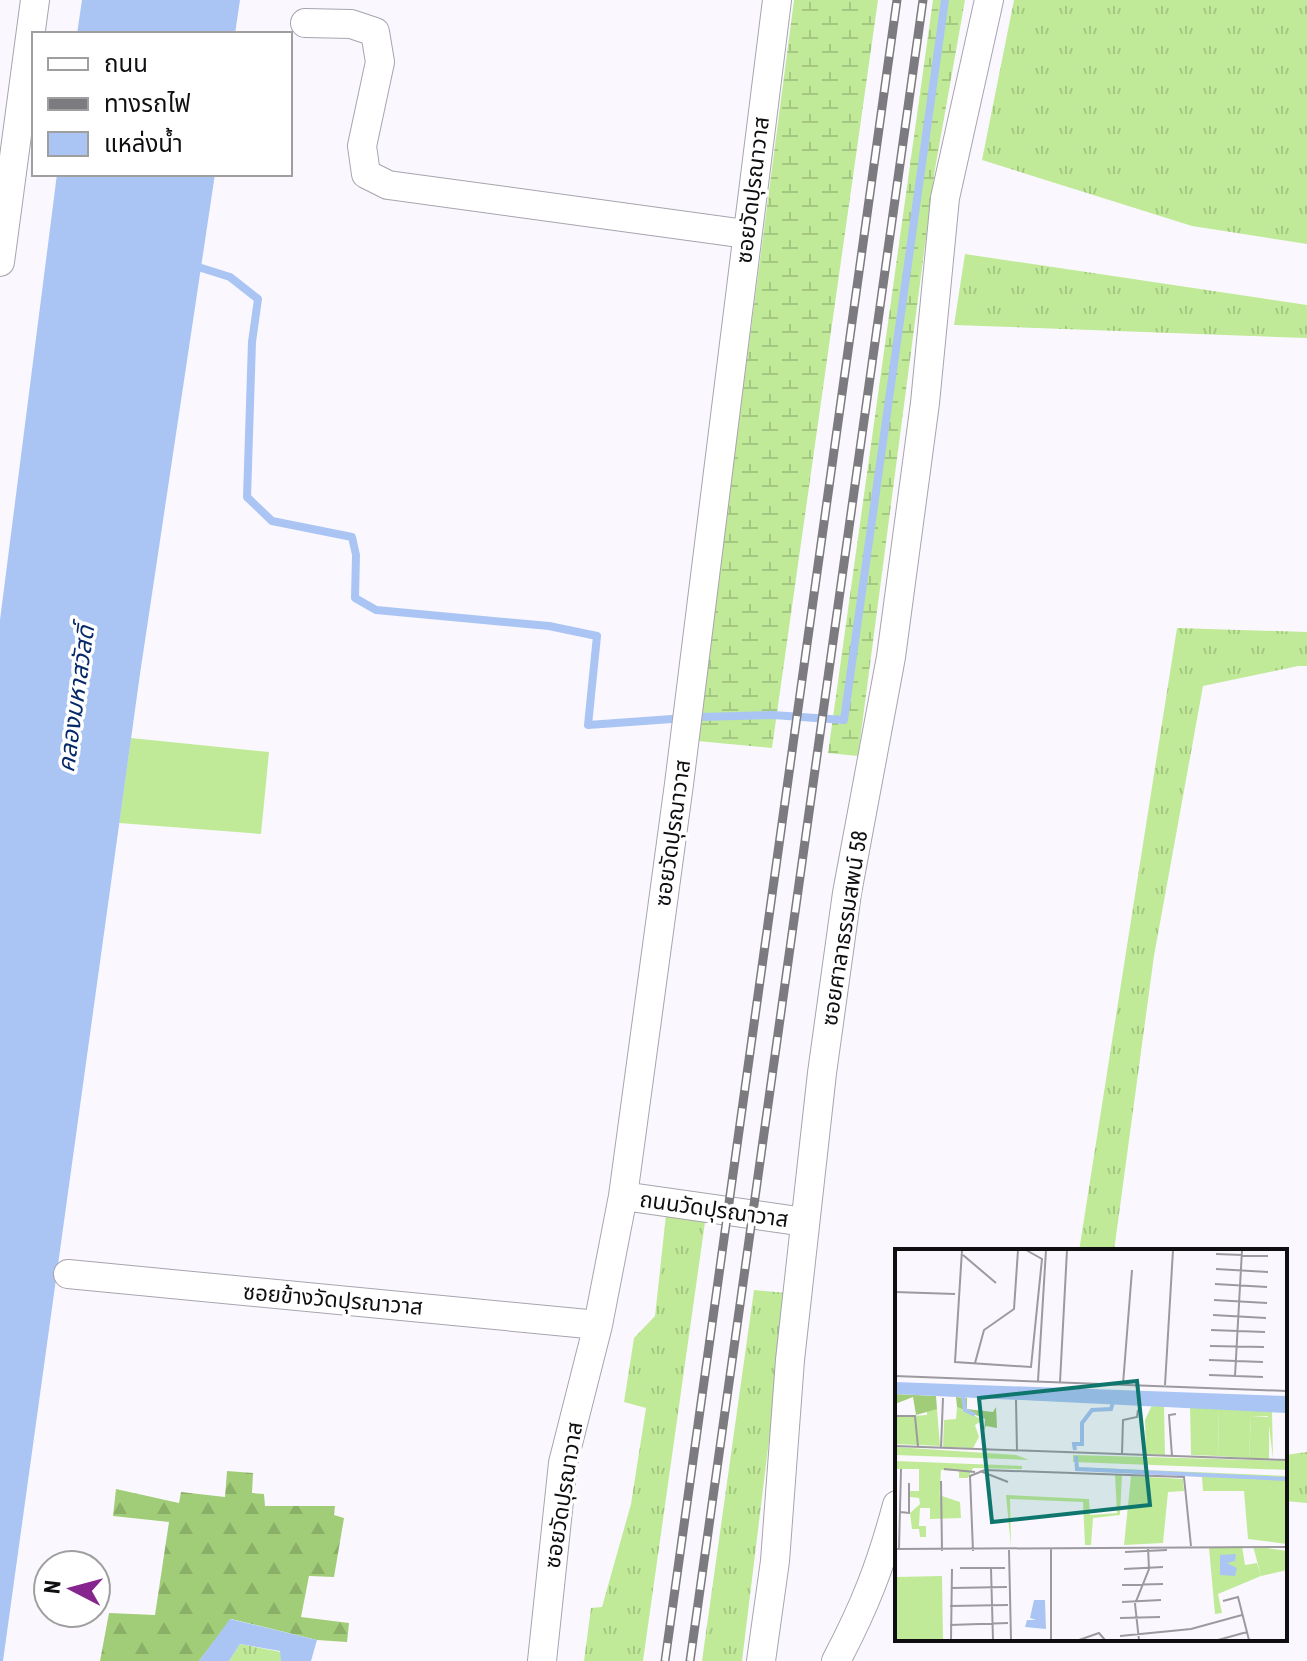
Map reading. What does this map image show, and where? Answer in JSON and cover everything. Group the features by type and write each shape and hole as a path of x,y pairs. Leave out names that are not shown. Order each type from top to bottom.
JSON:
{"street":[{"path":"0,262 7,144 35,0"},
{"name":"ซอยวัดปุรณาวาส","path":"542,1661 563,1463 598,1325 623,1196 679,784 777,0"},
{"name":"ซอยศาลาธรรมสพน์ 58","path":"761,1661 775,1561 790,1360 805,1222 847,893 891,657 934,325 945,198 989,0"},
{"path":"305,23 351,24 375,32 380,62 362,146 366,174 388,185 746,234"},
{"name":"ถนนวัดปุรณาวาส","path":"623,1196 805,1222"},
{"name":"ซอยข้างวัดปุรณาวาส","path":"68,1274 598,1325"},
{"path":"836,1661 867,1600 883,1559 895,1513"}],"green space":[{"path":"794,0 878,0 772,748 697,741"},
{"path":"933,0 965,0 935,169 858,756 828,753"},
{"path":"1014,0 1307,0 1307,244 1192,226 982,160"},
{"path":"965,254 1307,305 1307,338 954,325"},
{"path":"1177,628 1307,632 1307,666 1203,686 1154,956 1114,1249 1079,1249"},
{"path":"131,738 269,752 261,834 119,823"},
{"path":"707,1208 643,1661 584,1661 591,1608 602,1607 631,1504 646,1408 624,1402 634,1338 655,1316 666,1215"},
{"path":"754,1290 787,1293 742,1661 702,1661"},
{"path":"1307,1452 1307,1503 1287,1501 1287,1455"},
{"path":"227,1471 253,1473 252,1493 264,1494 265,1506 335,1506 334,1515 344,1518 334,1577 309,1576 301,1617 349,1623 347,1642 317,1640 231,1619 199,1661 100,1661 106,1629 112,1629 112,1613 155,1615 169,1522 113,1516 116,1489 179,1503 181,1492 225,1497"},
{"path":"240,1644 281,1652 281,1661 229,1661"}],"water":[{"path":"82,0 240,0 235,32 77,32"},
{"name":"คลองมหาสวัสดิ์","path":"57,176 215,176 140,674 3,1661 0,1661 0,620"},
{"path":"230,1619 317,1640 311,1661 281,1661 280,1651 240,1644 229,1661 199,1661"}],"waterway":[{"path":"700,717 773,715 844,720 945,0"},
{"path":"192,265 230,277 258,299 252,342 247,497 272,521 352,537 356,555 355,598 376,610 549,626 597,636 588,725 672,719"}],"railway":[{"path":"665,1661 897,0"},
{"path":"690,1661 923,0"}]}
